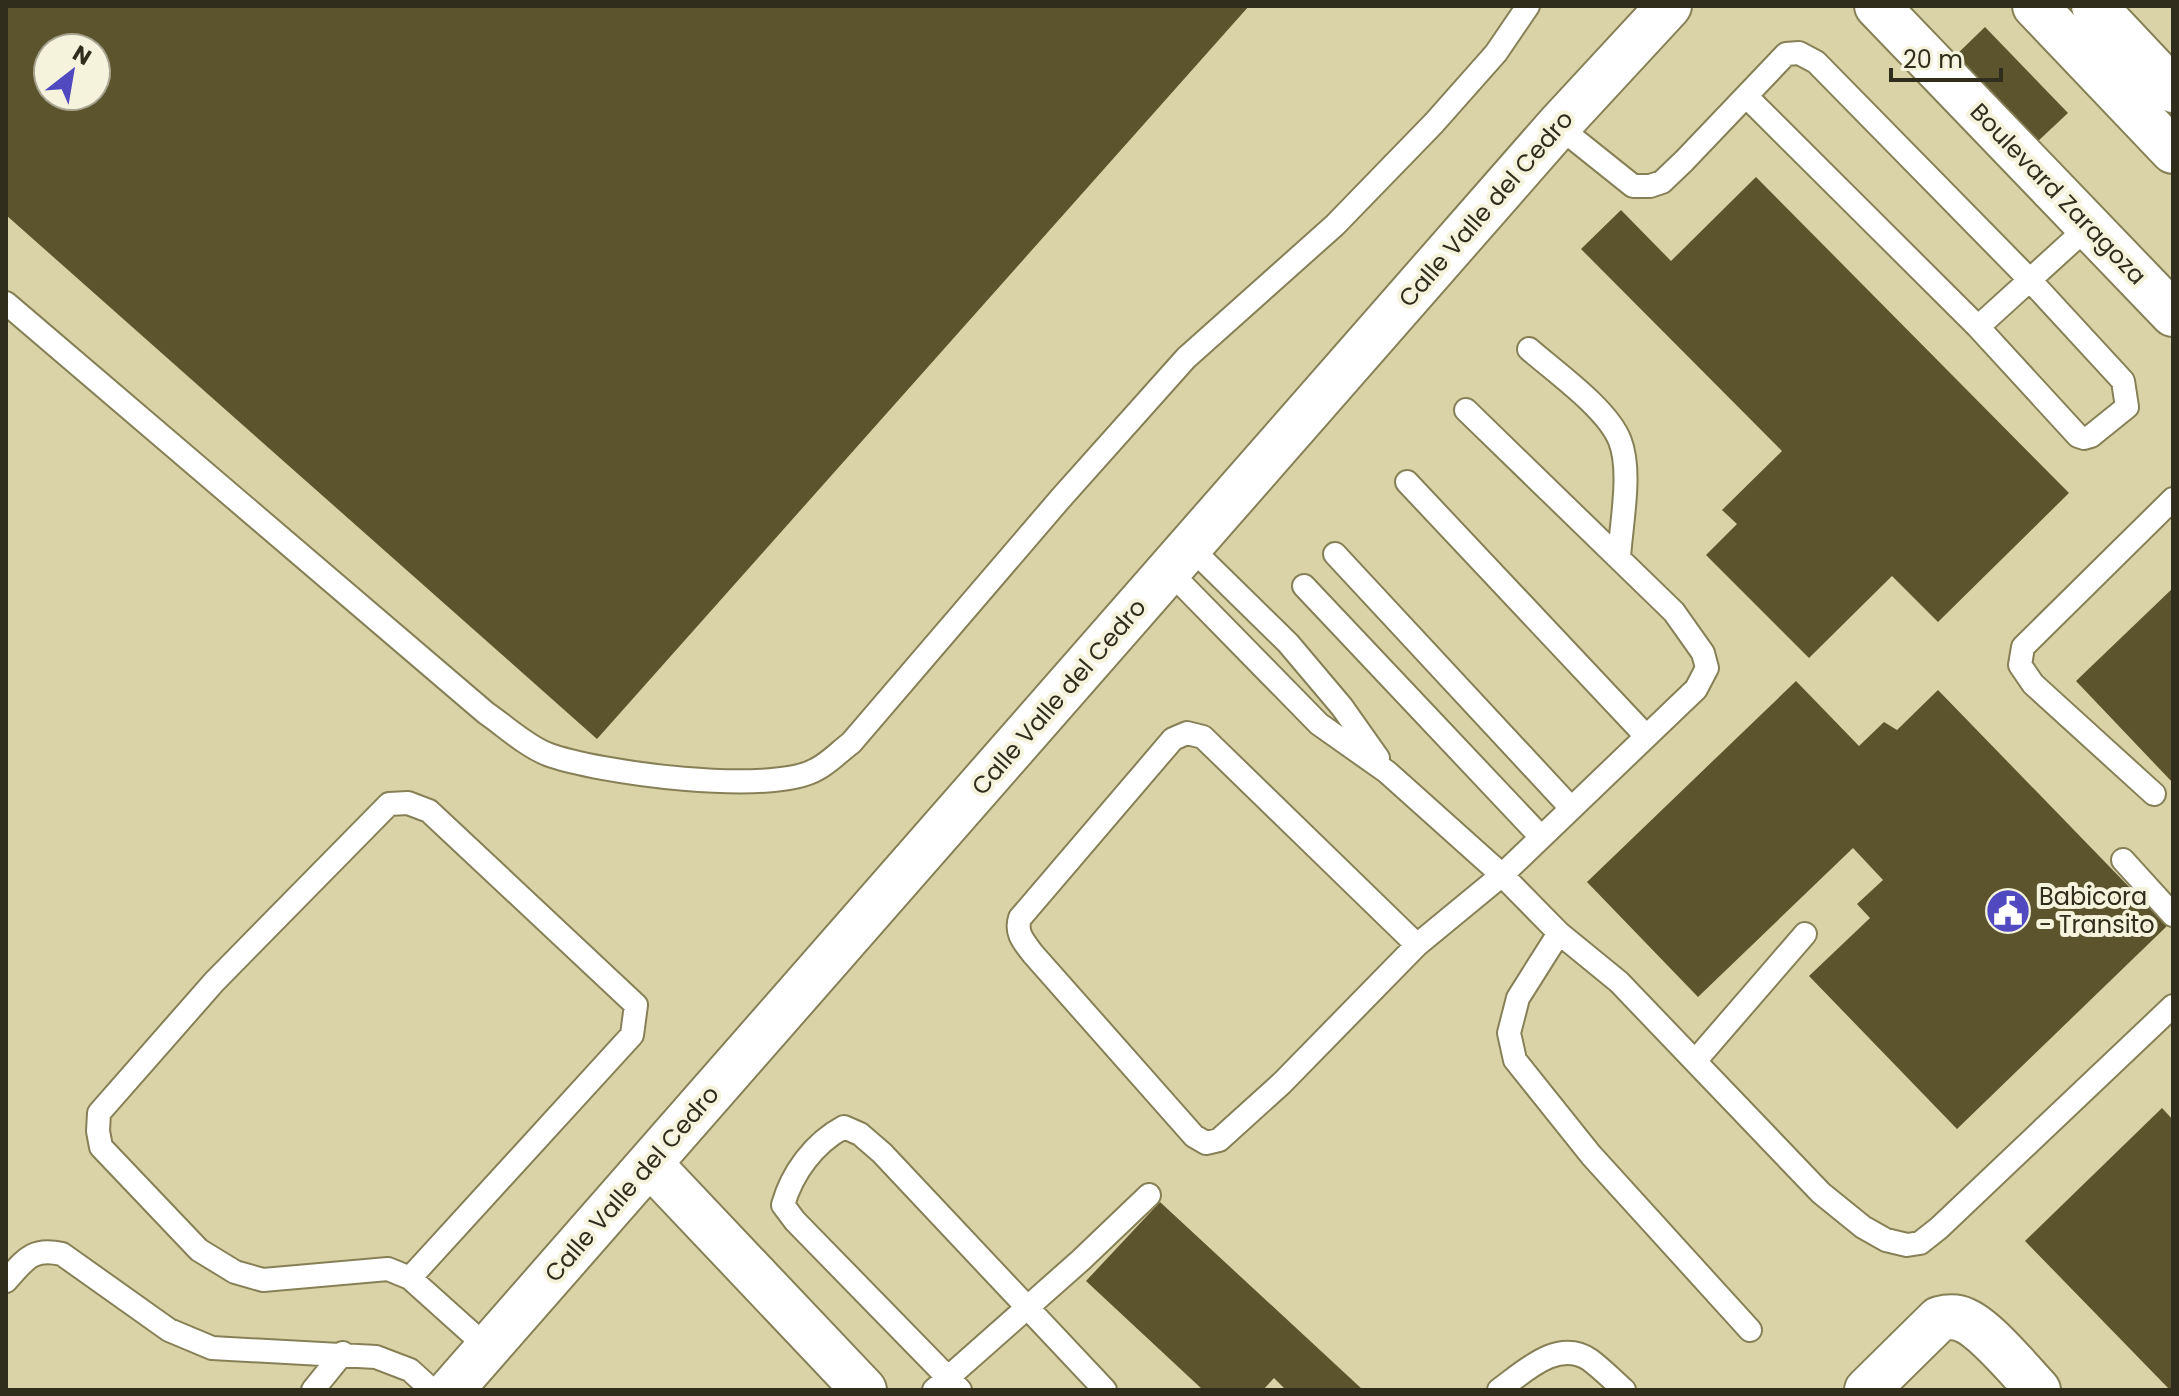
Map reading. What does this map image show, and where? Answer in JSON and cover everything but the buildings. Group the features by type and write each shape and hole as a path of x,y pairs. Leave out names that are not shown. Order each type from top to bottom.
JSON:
{"street":[{"name":"Calle Valle del Cedro","path":"451,1390 1558,126 1669,6"},
{"name":"Boulevard Zaragoza","path":"1877,6 2173,314"},
{"path":"2035,6 2173,151"},
{"path":"2094,6 2171,85"},
{"path":"650,1164 864,1390"},
{"path":"1867,1390 1939,1319 1950,1317 1964,1320 1979,1331 2038,1390"}],"lane":[{"path":"6,303 486,713 545,753 600,768 724,783 787,778 816,770 851,743 1061,498 1186,358 1335,225 1434,123 1496,53 1528,6"},
{"path":"1558,126 1633,186 1650,186 1662,182 1684,161 1786,54 1799,53 1816,62 2029,279 2123,381 2127,407 2091,436 2078,436 1978,327 1746,96"},
{"path":"1978,327 2089,226"},
{"path":"1529,349 1599,410 1620,440 1625,474 1619,558"},
{"path":"1417,945 1203,737 1187,733 1173,739 1020,918 1018,927 1033,954 1194,1136 1206,1143 1219,1140 1282,1083 1417,945 1502,875 1696,689 1707,668 1703,653 1674,612 1466,410"},
{"path":"1407,482 1646,736"},
{"path":"2154,794 2033,684 2020,665 2023,647 2173,499"},
{"path":"1335,554 1571,808"},
{"path":"1179,559 1288,643 1342,707 1387,772"},
{"path":"1179,559 1259,666 1319,724 1387,772 1502,875 1559,933 1619,982 1821,1193 1863,1227 1886,1240 1907,1245 1920,1243 1939,1228 2173,1006"},
{"path":"1304,586 1541,837"},
{"path":"1259,666 1288,643"},
{"path":"410,1278 632,1035 636,1005 429,811 408,803 389,804 214,982 99,1113 98,1131 101,1147 164,1216 199,1250 235,1272 263,1280 388,1269 410,1278 488,1348"},
{"path":"2123,860 2173,915"},
{"path":"1559,933 1518,998 1509,1033 1515,1060 1591,1155 1750,1330"},
{"path":"1696,1060 1805,934"},
{"path":"1105,1390 1027,1307 882,1153 860,1134 844,1127 832,1133 808,1156 788,1186 783,1205 947,1386 1027,1307 1149,1195"},
{"path":"6,1281 29,1256 45,1250 62,1254 169,1330 212,1348 376,1357 410,1370 432,1390"},
{"path":"1499,1390 1545,1357 1566,1352 1587,1358 1624,1390"},
{"path":"313,1390 343,1353"}],"place":[{"name":"Babicora - Transito","path":"2008,911"}]}
